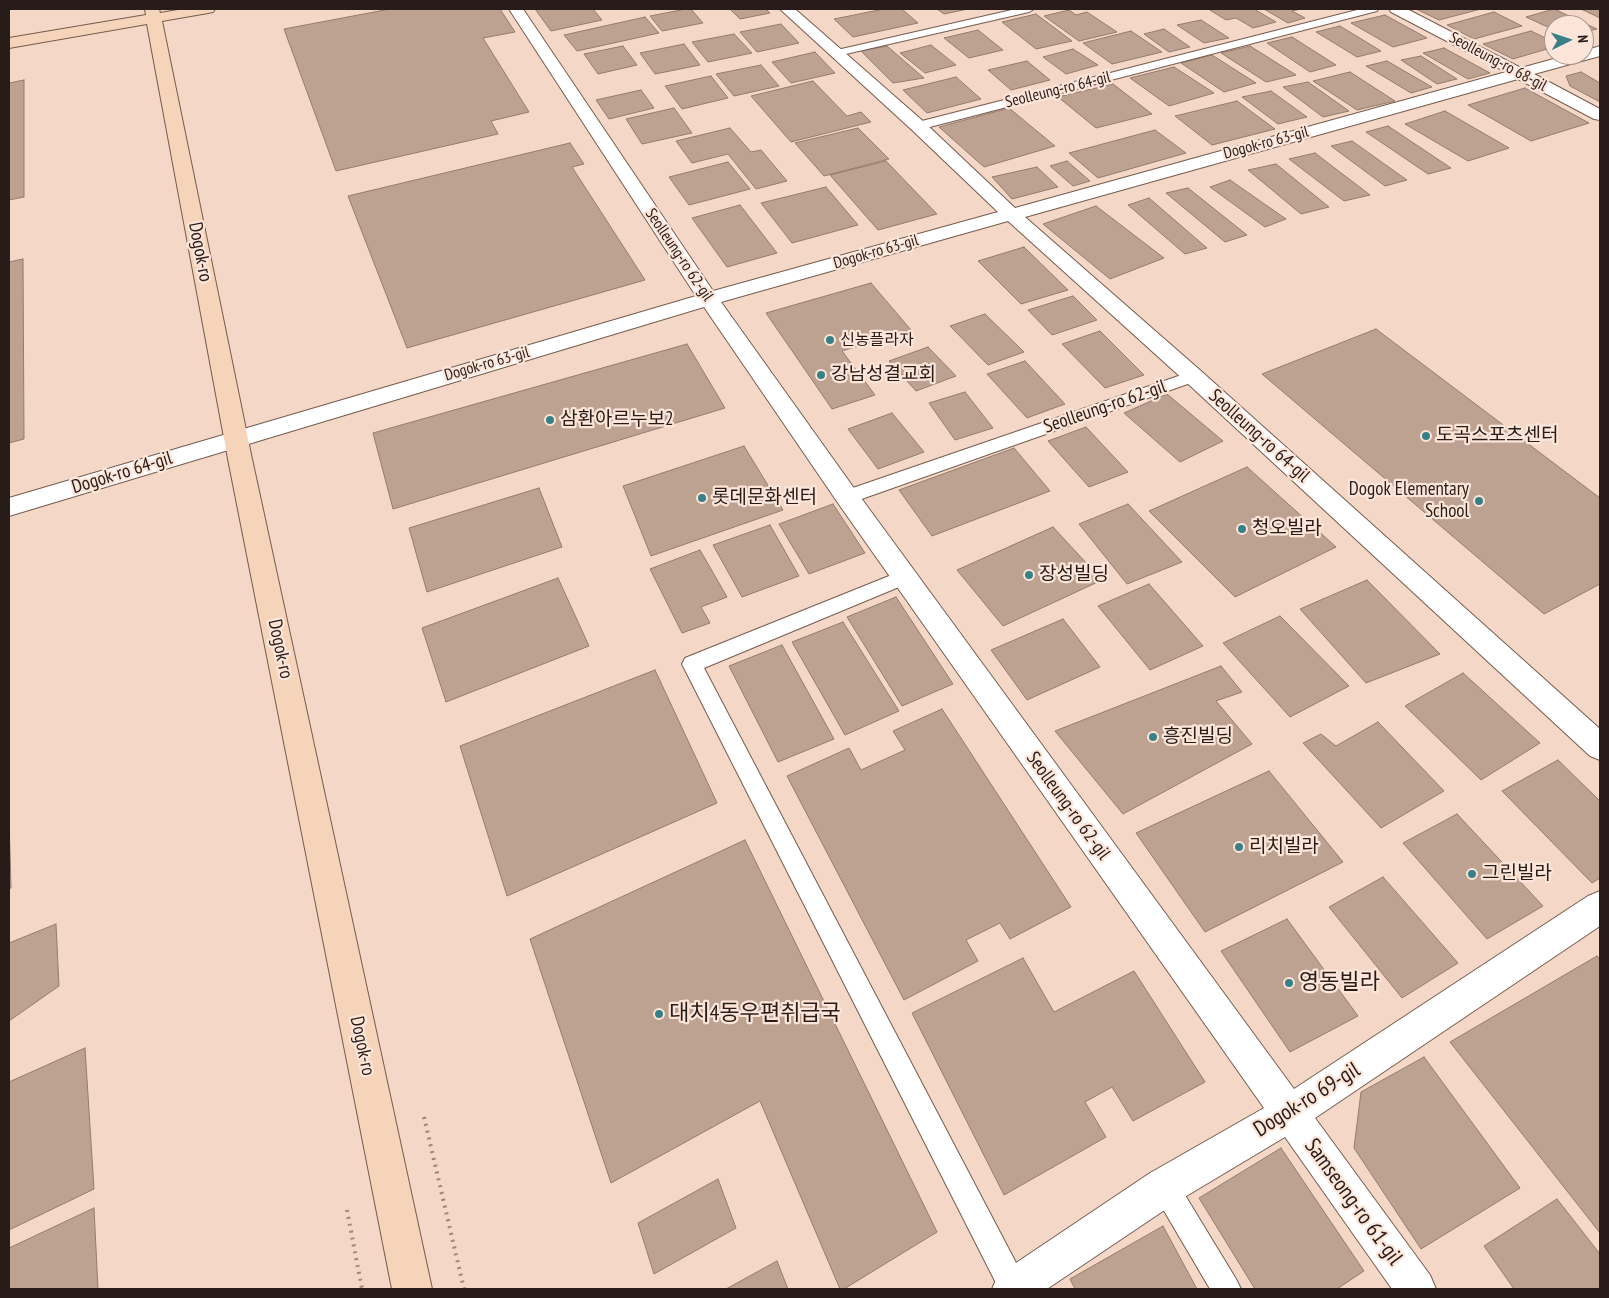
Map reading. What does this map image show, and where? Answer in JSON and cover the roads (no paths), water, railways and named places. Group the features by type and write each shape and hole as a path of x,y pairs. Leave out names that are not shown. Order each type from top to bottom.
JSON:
{"main road":[{"path":"9,43 153,13 208,9"},
{"name":"Dogok-ro","path":"153,13 236,439 412,1289"}],"street":[{"name":"Seolleung-ro 62-gil","path":"516,9 708,299 904,577 1289,1114"},
{"name":"Seolleung-ro 64-gil","path":"787,9 1600,746"},
{"name":"Seolleung-ro 68-gil","path":"1396,9 1600,115"},
{"name":"Dogok-ro 63-gil","path":"236,439 708,299 1600,51"},
{"name":"Dogok-ro 64-gil","path":"9,507 236,439"},
{"name":"Dogok-ro 69-gil","path":"1013,1288 1164,1187 1289,1114 1600,907"},
{"name":"Samseong-ro 61-gil","path":"1289,1114 1416,1289"}],"lane":[{"path":"837,53 1028,9"},
{"name":"Seolleung-ro 64-gil","path":"918,126 1373,9"},
{"name":"Seolleung-ro 62-gil","path":"847,497 1193,376"},
{"path":"904,577 692,664 1013,1288"},
{"path":"1164,1187 1226,1289"}],"place":[{"name":"신농플라자","path":"830,340"},
{"name":"강남성결교회","path":"821,375"},
{"name":"삼환아르누보2","path":"550,420"},
{"name":"도곡스포츠센터","path":"1426,436"},
{"name":"롯데문화센터","path":"702,498"},
{"name":"Dogok Elementary School","path":"1479,501"},
{"name":"청오빌라","path":"1242,529"},
{"name":"장성빌딩","path":"1029,575"},
{"name":"흥진빌딩","path":"1153,737"},
{"name":"리치빌라","path":"1239,847"},
{"name":"그린빌라","path":"1472,874"},
{"name":"영동빌라","path":"1289,983"},
{"name":"대치4동우편취급국","path":"659,1014"}]}
